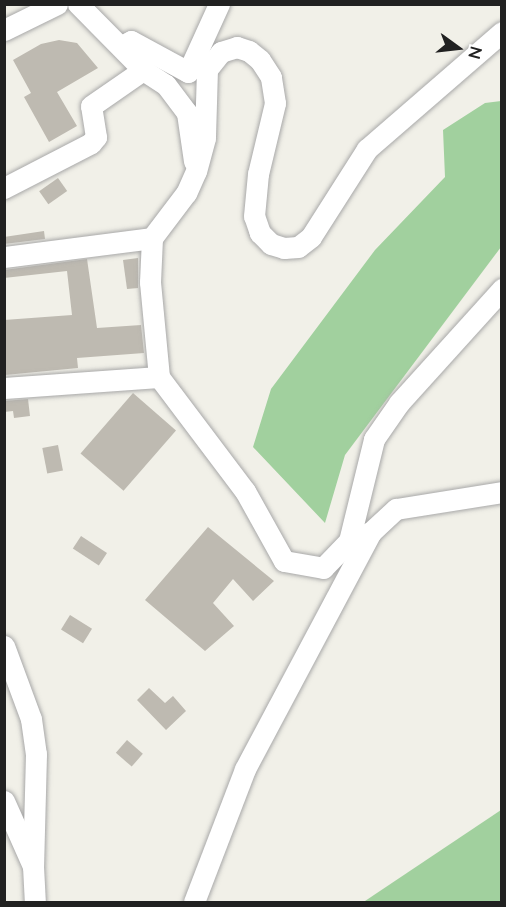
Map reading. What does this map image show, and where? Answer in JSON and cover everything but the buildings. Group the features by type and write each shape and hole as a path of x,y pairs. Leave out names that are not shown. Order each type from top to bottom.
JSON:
{"street":[{"path":"4,30 57,4"},
{"path":"78,4 122,46 143,70 166,85 187,112 196,171"},
{"path":"122,46 131,41 188,72 193,69 219,4"},
{"path":"371,532 350,541 323,568 284,561 245,491 159,377 150,282 152,238 186,193 196,171 205,138 207,69 221,52 237,48 249,51 260,60 271,77 274,103 258,174 254,216 260,233 271,244 298,247 311,237 367,149 501,32"},
{"path":"4,188 91,143 96,137 91,106 143,70"},
{"path":"4,257 152,238"},
{"path":"350,541 374,439 399,403 501,289"},
{"path":"4,388 159,377"},
{"path":"194,903 245,769 371,532 396,509 501,492"},
{"path":"4,646 31,718 36,754 33,866 35,903"},
{"path":"4,801 33,866"}],"green space":[{"path":"501,101 501,247 345,455 325,523 253,447 271,389 375,250 445,177 443,130 485,103"},
{"path":"501,810 501,902 365,902 365,901"}]}
